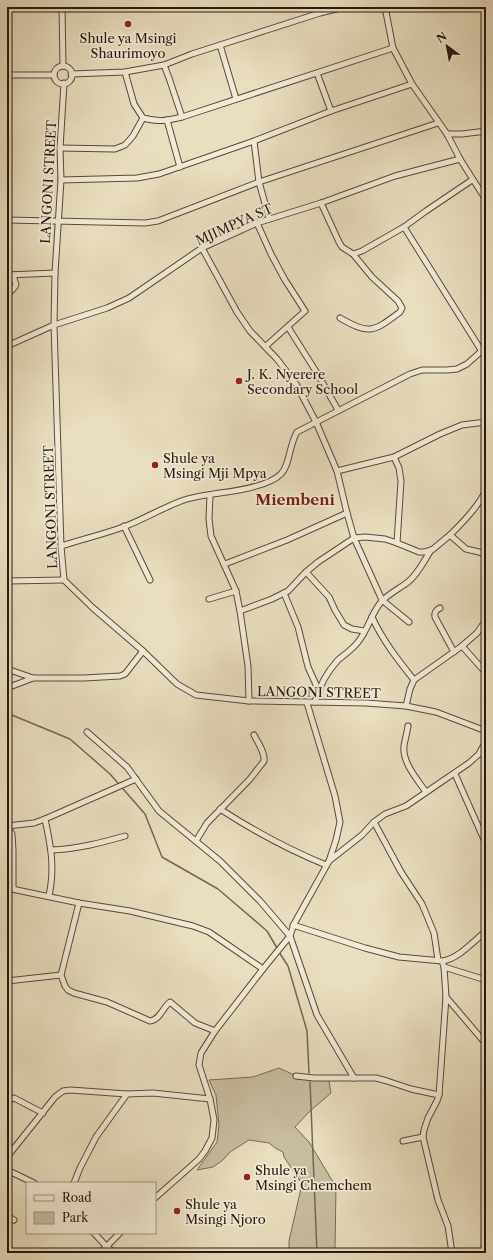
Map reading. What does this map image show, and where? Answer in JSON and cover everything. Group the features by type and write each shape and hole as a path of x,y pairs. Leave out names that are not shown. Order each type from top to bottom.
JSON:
{"street":[{"path":"62,7 63,66"},
{"path":"71,74 125,72 164,65 192,54 320,12 344,7"},
{"path":"385,7 393,48 412,84 447,134 472,180 486,200"},
{"path":"220,45 236,99"},
{"path":"125,72 134,104 143,118 156,121 182,117 393,48"},
{"path":"164,65 182,117"},
{"path":"63,66 67,67 71,74 70,79 64,83 58,82 54,75 55,70 58,67 63,66"},
{"path":"317,73 331,111"},
{"path":"7,75 54,75"},
{"name":"LANGONI STREET","path":"64,83 60,148 61,180 57,221 54,325 64,580 178,684 196,695 249,701 366,703 406,706 436,712 486,730"},
{"path":"61,180 137,178 159,174 254,141 331,111 412,84"},
{"path":"60,148 115,149 124,145 132,136 143,118"},
{"path":"167,120 180,167"},
{"path":"7,220 145,223 158,221 203,202 259,182 438,123"},
{"path":"447,134 486,131"},
{"path":"254,141 259,182 269,218"},
{"name":"MJIMPYA ST","path":"7,346 54,325 107,308 129,298 202,248 269,218 321,203 395,176 460,159"},
{"path":"353,254 362,251 404,227 472,180"},
{"path":"321,203 342,247 353,254 372,277 398,300 402,308 400,312 375,329 367,330 352,325 340,318"},
{"path":"257,223 285,280 305,311 266,346"},
{"path":"62,546 124,526 184,500 256,486 271,481 280,475 286,468 293,439 298,432 410,374 422,370 456,369 466,364 484,348 404,227"},
{"path":"202,248 250,331 266,346 296,384 316,422 337,471 354,538 382,600 409,622"},
{"path":"7,275 55,273"},
{"path":"7,294 16,285 13,275"},
{"path":"288,327 338,410"},
{"path":"337,471 394,457 462,425 486,422"},
{"path":"394,457 399,468 401,481 397,543"},
{"path":"315,702 318,689 334,665 358,642 376,608 382,600 415,575 432,550 450,535 466,518 484,495 486,490"},
{"path":"210,495 208,518 212,536 236,591 240,611 248,666 249,701"},
{"path":"225,564 287,540 347,513"},
{"path":"124,526 150,580"},
{"path":"450,535 466,549 486,555"},
{"path":"240,611 284,593 306,572 354,538 365,537 385,539 419,552 432,550"},
{"path":"306,572 329,597 334,610 344,625 364,632"},
{"path":"7,581 64,580"},
{"path":"209,600 236,591"},
{"path":"284,593 298,627 308,667 318,689"},
{"path":"440,608 436,610 434,614 454,652"},
{"path":"372,617 378,631 391,651 414,680"},
{"path":"406,706 414,680 462,646 477,633 486,620"},
{"path":"462,646 486,673"},
{"path":"7,669 33,678 120,676 125,674 143,651"},
{"path":"7,688 33,678"},
{"path":"156,1197 199,1159 212,1138 214,1120 210,1099 199,1065 201,1053 215,1031 290,936 293,925 328,863 338,832 340,822 335,796 307,703"},
{"path":"408,726 404,747 406,759 411,770 426,792"},
{"path":"87,732 127,767 159,811 220,861 260,901 290,936 318,1015 354,1078"},
{"path":"196,841 207,823 250,779 264,761 261,749 254,735"},
{"path":"328,863 385,814 406,806 470,763 479,754 486,741"},
{"path":"455,774 486,844"},
{"path":"136,779 116,786 45,819 34,823 7,826 12,834 13,851 10,888 79,904 130,911 197,927 209,932 263,969"},
{"path":"220,809 242,823 301,855 328,863"},
{"path":"45,819 51,850 52,872 49,896"},
{"path":"374,822 405,878 422,904 434,933 440,961 444,967 446,997 438,1095 437,1101 428,1118 423,1137 438,1200 448,1226 452,1253"},
{"path":"51,850 90,846 125,836"},
{"path":"79,904 61,975 68,990 107,1002 150,1021 156,1019 170,1002 195,1023 215,1031"},
{"path":"293,925 358,946 399,957 440,961 448,961 456,956 486,931"},
{"path":"444,967 486,980"},
{"path":"7,982 61,975"},
{"path":"446,997 486,1044"},
{"path":"296,1076 314,1078 366,1078 387,1080 411,1089 438,1095"},
{"path":"7,1157 55,1097 66,1090 127,1094 153,1093 210,1099"},
{"path":"74,1182 96,1138 127,1094"},
{"path":"7,1101 14,1098 43,1113"},
{"path":"403,1141 423,1137"},
{"path":"7,1170 32,1182"},
{"path":"7,1216 14,1220"},
{"path":"95,1234 115,1253"},
{"path":"100,1253 119,1234"}],"green space":[{"path":"279,1068 301,1078 329,1081 331,1093 309,1112 295,1127 309,1142 336,1187 336,1253 289,1253 289,1241 302,1184 284,1157 283,1152 269,1143 249,1140 230,1152 223,1160 213,1167 197,1170 217,1142 219,1125 216,1095 209,1080 253,1077"}],"waterway":[{"path":"7,713 70,739 110,774 145,814 162,857 218,889 267,931 277,948"},
{"path":"279,952 288,966 307,1031 309,1073"},
{"path":"310,1082 317,1253"}],"place":[{"name":"Shule ya Msingi Shaurimoyo","path":"128,24"},
{"name":"J. K. Nyerere Secondary School","path":"239,381"},
{"name":"Shule ya Msingi Mji Mpya","path":"155,465"},
{"name":"Shule ya Msingi Chemchem","path":"247,1177"},
{"name":"Shule ya Msingi Njoro","path":"177,1211"}],"district":[{"name":"Miembeni","path":"295,499"}]}
